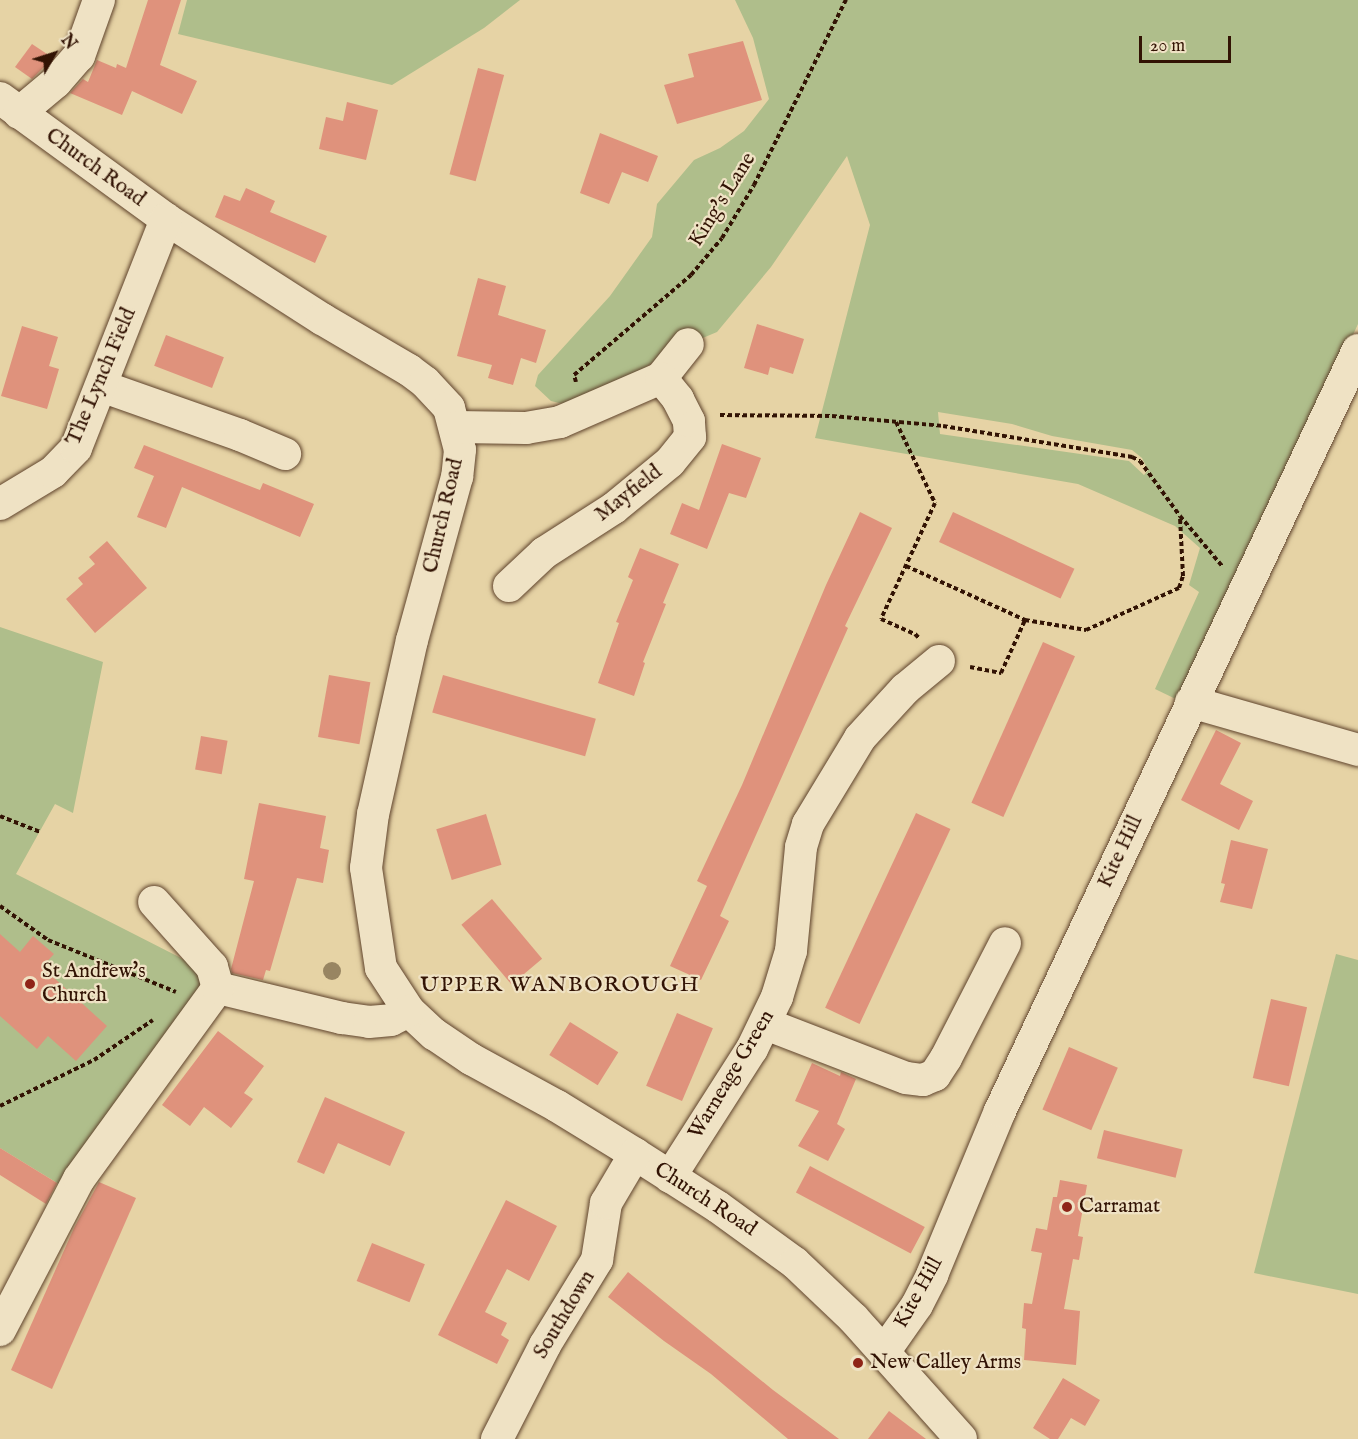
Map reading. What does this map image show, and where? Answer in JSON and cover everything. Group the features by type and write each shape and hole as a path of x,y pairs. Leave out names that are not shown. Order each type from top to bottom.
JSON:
{"street":[{"path":"10,106 56,82 79,56 99,0"},
{"name":"Church Road","path":"10,106 166,219 322,320 409,369 425,382 449,408 456,427 460,450 457,477 412,640 373,814 366,868 381,968 410,1011 434,1034 471,1059 557,1106 635,1154 757,1234 795,1263 831,1294 961,1439"},
{"name":"The Lynch Field","path":"0,504 40,480 64,462 76,448 166,219"},
{"path":"456,427 526,428 560,422 661,378 688,344"},
{"name":"Kite Hill","path":"884,1352 917,1305 932,1275 1000,1111 1191,702 1237,612 1358,350"},
{"path":"661,378 678,399 689,421"},
{"path":"101,386 240,435 285,454"},
{"name":"Mayfield","path":"509,586 544,553 614,508 670,462 690,438 689,421"},
{"name":"Warneage Green","path":"670,1177 766,1024 791,951 801,847 808,824 860,738 905,689 939,661"},
{"path":"1191,702 1358,750"},
{"path":"154,902 212,967 218,988"},
{"path":"766,1024 906,1078 923,1080 935,1075 946,1058 1005,943"},
{"path":"218,988 342,1018 369,1022 391,1020 410,1011"},
{"path":"0,1330 80,1179 218,988"},
{"name":"Southdown","path":"498,1439 545,1345 597,1260 606,1203 635,1154"}],"path":[{"name":"King's Lane","path":"581,412 574,375 691,275 722,238 759,175 846,0"},
{"path":"689,421 723,415 832,416 975,429 1132,457 1140,461 1180,516 1228,574"},
{"path":"896,422 935,503 881,619 915,634 939,661 1000,673 1025,620"},
{"path":"906,566 1025,620 1086,630 1179,588 1183,576 1180,516"},
{"path":"0,816 40,832"},
{"path":"0,906 56,944 178,993 198,997 218,988"},
{"path":"0,1106 94,1060 156,1018"}],"green space":[{"path":"187,0 520,0 484,28 392,85 178,34"},
{"path":"735,0 1358,0 1358,324 1182,702 1155,689 1199,592 1189,585 1200,548 1175,526 1078,484 815,438 870,225 847,156 771,267 717,332 667,353 607,393 567,405 551,401 535,386 538,375 610,296 652,237 657,204 694,160 720,148 744,131 769,99 753,38","holes":["938,412 1012,424 1052,436 1132,450 1142,458 1148,470 1144,475 1129,461 940,434"]},
{"path":"0,627 103,662 73,813 55,804 16,874 196,967 202,988 67,1189 0,1148"},
{"path":"1336,954 1358,960 1358,1294 1254,1273"}],"building":[{"path":"148,0 181,0 160,65 197,81 182,114 132,91 122,115 70,93 83,79 88,82 97,60 116,68 117,64 126,68"},
{"path":"743,41 762,100 677,124 664,85 694,77 688,54"},
{"path":"32,44 53,58 32,79 15,67"},
{"path":"478,68 504,75 476,181 450,174"},
{"path":"347,102 378,110 366,160 319,149 326,117 343,121"},
{"path":"600,133 658,156 648,182 622,172 609,204 580,193"},
{"path":"246,188 275,201 270,212 327,236 315,263 215,217 224,195 240,201"},
{"path":"478,278 506,286 498,315 546,330 536,363 521,358 513,385 488,378 492,365 457,356"},
{"path":"757,324 804,339 793,374 770,367 768,375 744,368"},
{"path":"22,326 58,337 49,366 59,369 47,409 1,396"},
{"path":"166,335 224,357 212,388 154,366"},
{"path":"722,444 761,458 746,498 729,493 707,549 670,534 682,503 699,510"},
{"path":"144,445 260,490 263,483 314,504 300,537 182,487 166,528 137,517 154,476 134,468"},
{"path":"860,512 892,528 845,626 848,628 720,916 729,921 701,980 670,966 707,886 697,881 742,785 826,585"},
{"path":"953,512 1074,569 1060,599 939,542"},
{"path":"107,541 147,588 95,633 66,599 83,584 78,578 95,564 89,557"},
{"path":"640,548 679,564 663,603 666,604 643,662 645,663 634,696 598,683 619,623 616,622 633,580 628,577"},
{"path":"1043,642 1075,656 1003,817 971,803"},
{"path":"329,675 370,682 359,744 318,737"},
{"path":"443,675 596,719 585,756 432,712"},
{"path":"1216,730 1241,743 1220,784 1253,801 1239,830 1181,800"},
{"path":"201,736 228,741 222,774 195,769"},
{"path":"259,803 326,816 320,848 329,850 323,883 297,878 270,971 266,970 263,980 232,973 231,969 254,881 244,879"},
{"path":"916,813 950,829 860,1024 825,1008"},
{"path":"486,814 501,865 452,880 436,829"},
{"path":"1231,840 1268,849 1252,909 1220,902 1225,884 1221,883"},
{"path":"492,899 542,959 511,984 461,925"},
{"name":"St Andrew's Church","path":"0,934 20,952 33,936 54,954 42,967 107,1026 76,1061 48,1036 37,1049 0,1016"},
{"path":"1271,999 1307,1007 1289,1086 1253,1078"},
{"path":"677,1013 713,1028 682,1101 646,1086"},
{"path":"570,1022 618,1052 598,1085 549,1055"},
{"path":"218,1031 264,1066 244,1093 253,1099 231,1128 204,1107 190,1126 162,1105"},
{"path":"1069,1047 1118,1068 1091,1130 1042,1110"},
{"path":"812,1063 840,1076 841,1072 856,1079 837,1124 845,1129 828,1161 798,1146 819,1111 795,1101"},
{"path":"325,1097 405,1132 390,1166 338,1143 324,1174 297,1162"},
{"path":"1104,1130 1183,1150 1176,1178 1097,1158"},
{"path":"0,1148 57,1183 46,1204 0,1175"},
{"path":"810,1166 925,1227 911,1254 796,1192"},
{"path":"1060,1180 1087,1185 1078,1236 1083,1237 1079,1260 1073,1259 1064,1309 1080,1311 1076,1365 1024,1360 1026,1329 1022,1328 1024,1303 1032,1304 1042,1253 1031,1251 1036,1228 1047,1230 1053,1197 1057,1197"},
{"path":"99,1182 136,1198 52,1389 11,1370 74,1228"},
{"path":"506,1200 557,1226 529,1281 507,1269 485,1312 507,1323 501,1335 509,1340 497,1364 438,1335"},
{"path":"372,1243 425,1264 409,1302 357,1281"},
{"path":"628,1272 773,1390 839,1439 788,1439 711,1374 608,1297"},
{"path":"1063,1378 1100,1400 1085,1426 1071,1418 1058,1439 1050,1439 1033,1428"},
{"path":"889,1411 926,1439 868,1439"}],"place":[{"name":"St Andrew's Church","path":"30,984"},
{"name":"Carramat","path":"1067,1207"},
{"name":"New Calley Arms","path":"858,1363"}],"district":[{"name":"UPPER WANBOROUGH","path":"560,986"}]}
